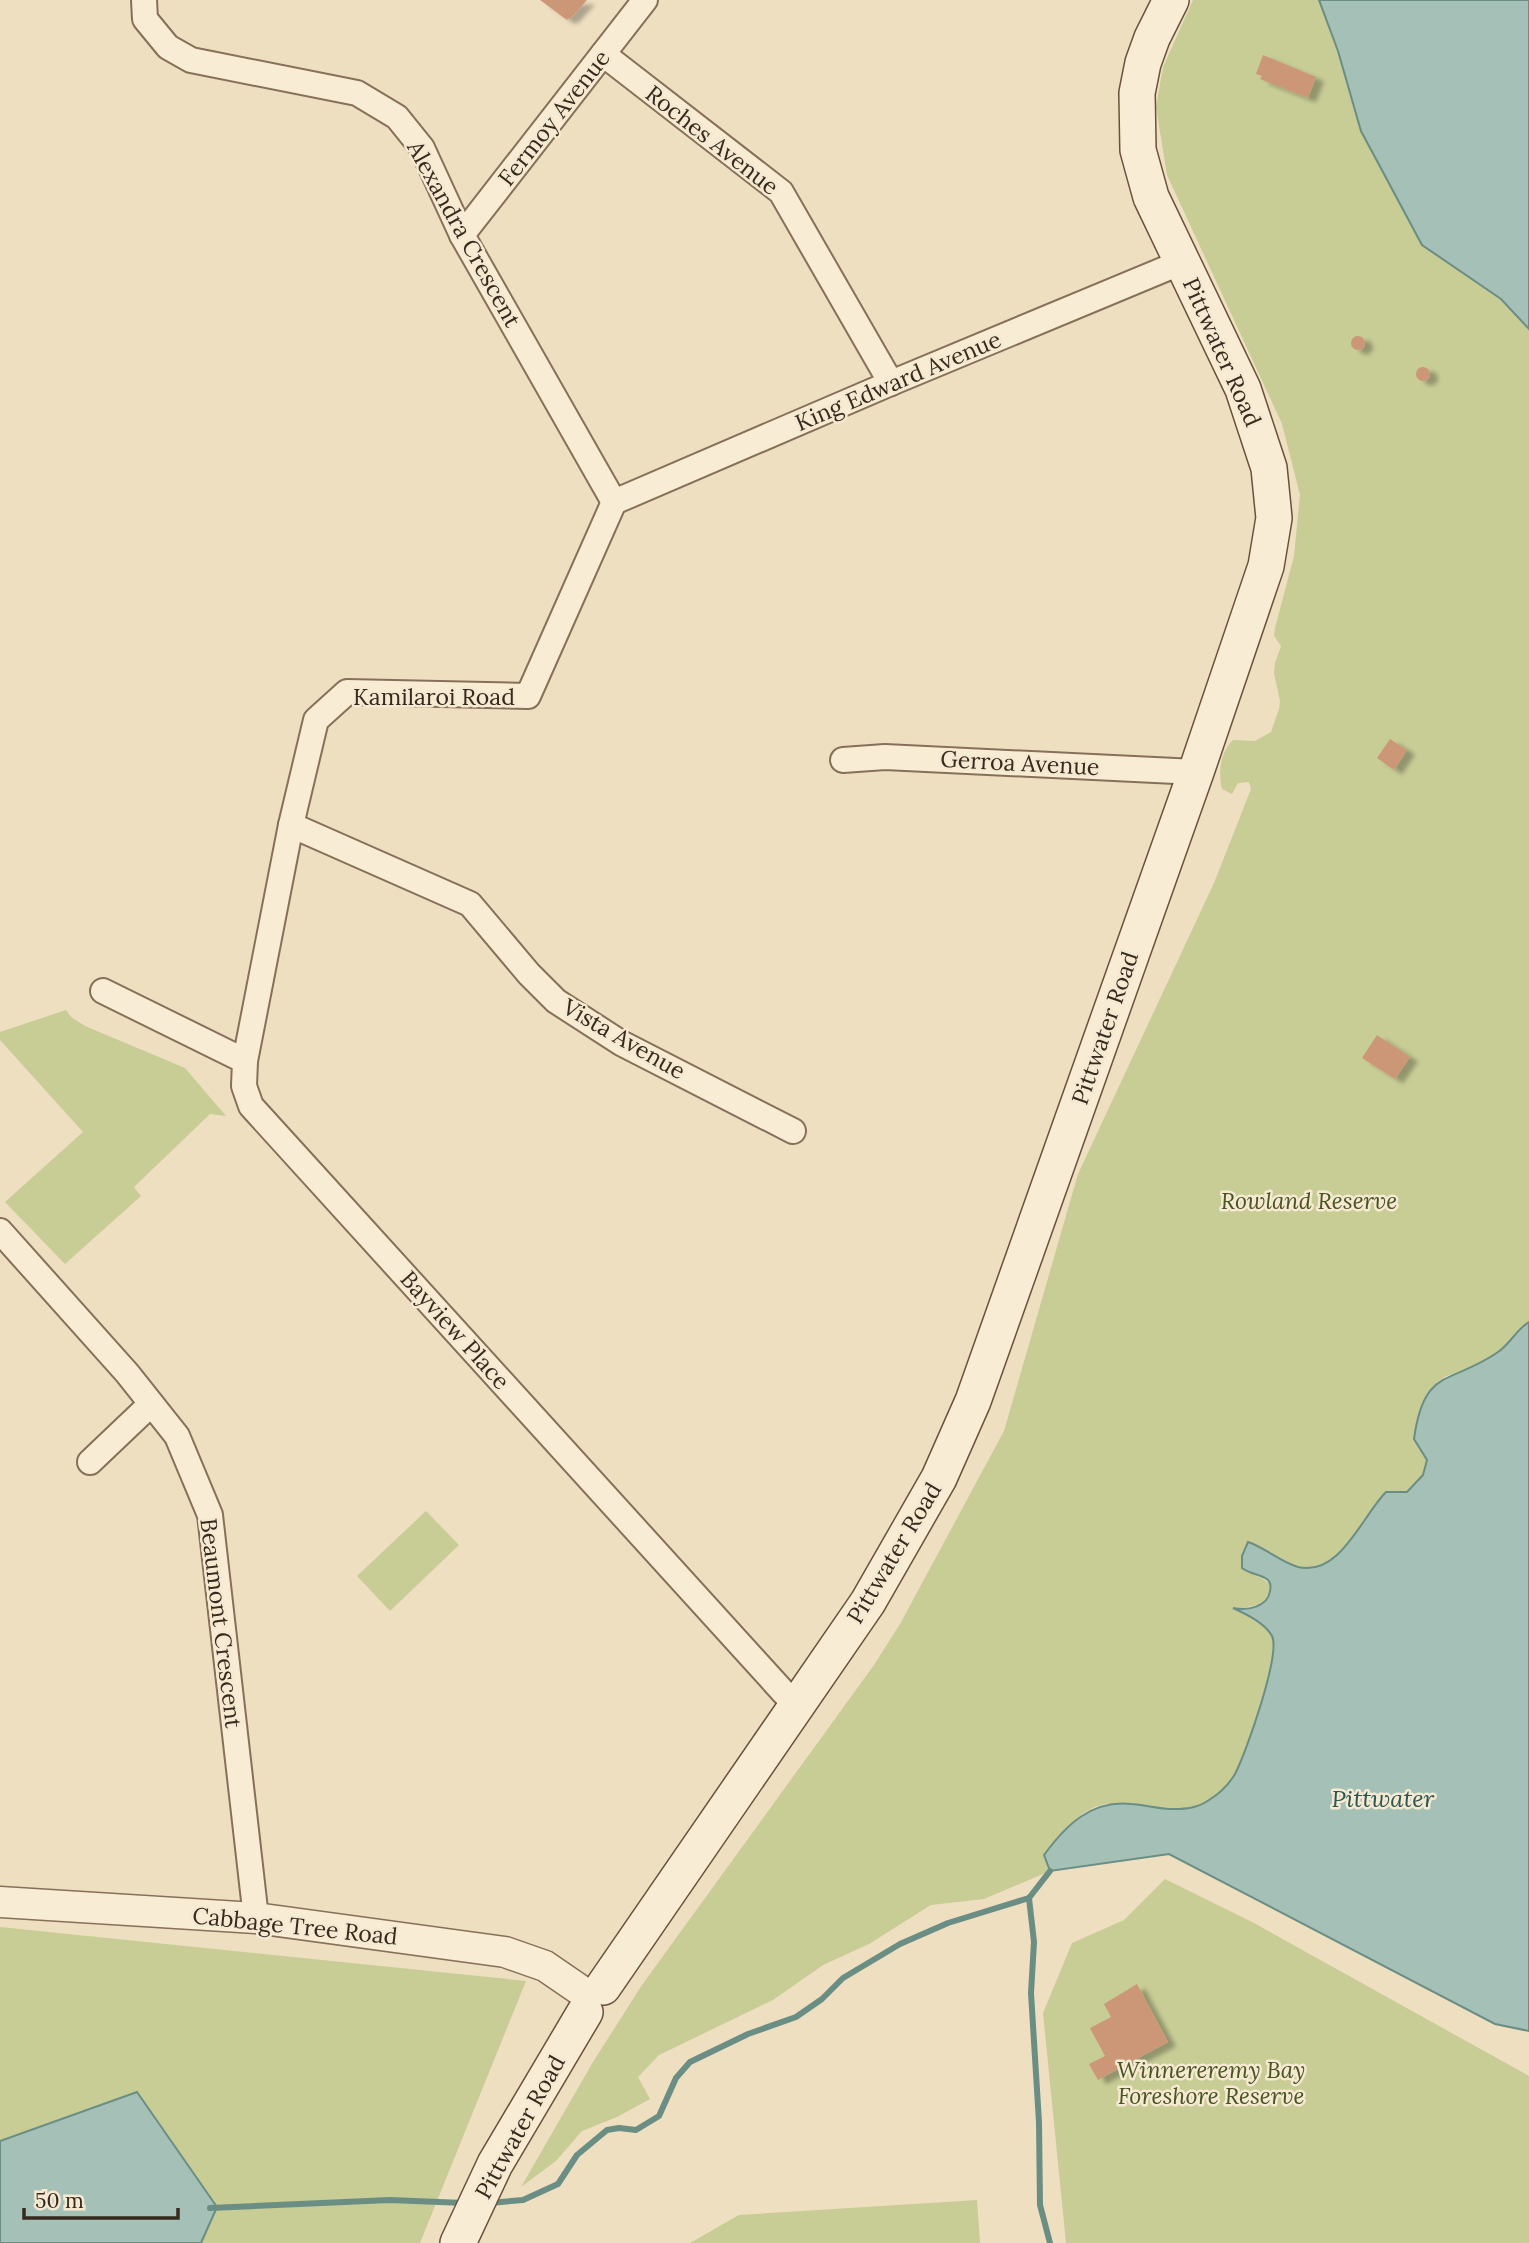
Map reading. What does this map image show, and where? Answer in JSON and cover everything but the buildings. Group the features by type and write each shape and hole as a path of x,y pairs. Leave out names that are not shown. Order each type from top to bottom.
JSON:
{"main road":[{"name":"Pittwater Road","path":"458,2243 495,2164 589,1996 868,1602 919,1515 958,1438 974,1401 1266,566 1274,518 1269,468 1243,389 1143,175 1136,120 1137,93 1143,63 1152,38 1171,0"}],"street":[{"name":"Alexandra Crescent","path":"144,0 145,19 168,47 191,60 357,93 397,117 422,148 462,235 614,502"},
{"name":"Fermoy Avenue","path":"462,235 645,0"},
{"name":"Roches Avenue","path":"603,54 781,192 891,383"},
{"name":"King Edward Avenue","path":"614,502 1182,262"},
{"name":"Kamilaroi Road","path":"245,1061 291,825 317,720 347,692 528,696 614,502"},
{"name":"Gerroa Avenue","path":"843,760 886,757 1196,772"},
{"name":"Vista Avenue","path":"291,825 470,904 529,975 556,1000 621,1043 793,1131"},
{"path":"103,991 245,1061"},
{"name":"Bayview Place","path":"245,1061 244,1086 251,1106 796,1706"},
{"name":"Beaumont Crescent","path":"0,1231 127,1373 177,1436 210,1514 256,1918"},
{"path":"90,1462 150,1404"},
{"name":"Cabbage Tree Road","path":"0,1902 256,1918 505,1952 545,1966 589,1996"}],"green space":[{"name":"Rowland Reserve","path":"1193,0 1529,0 1529,1322 1500,1351 1471,1367 1444,1377 1430,1391 1416,1423 1427,1460 1423,1475 1407,1492 1386,1492 1338,1554 1313,1568 1298,1567 1248,1542 1242,1556 1242,1568 1266,1581 1272,1590 1262,1604 1237,1609 1258,1621 1271,1634 1271,1667 1245,1751 1233,1777 1217,1795 1206,1803 1175,1810 1111,1803 1095,1807 1076,1819 1044,1855 1050,1871 984,1899 931,1905 869,1944 823,1965 773,2000 659,2055 638,2077 650,2099 617,2117 582,2131 556,2161 521,2187 593,2062 642,1985 874,1665 900,1624 1004,1431 1078,1174 1214,883 1251,789 1249,782 1238,783 1232,794 1222,789 1220,769 1223,757 1233,740 1255,741 1271,732 1279,709 1274,673 1281,646 1274,636 1294,556 1300,495 1282,424 1167,175 1156,107 1163,67"},
{"path":"66,1010 71,1017 85,1026 185,1068 226,1116 210,1114 134,1187 141,1196 65,1264 5,1202 83,1132 0,1040 0,1032"},
{"path":"426,1511 459,1545 390,1611 357,1576"},
{"name":"Winnereremy Bay Foreshore Reserve","path":"1165,1879 1252,1922 1529,2076 1529,2243 1066,2243 1043,2013 1072,1943 1124,1920"},
{"path":"0,1927 526,1981 420,2243 0,2243"},
{"path":"977,2200 980,2243 690,2243 739,2215"}],"water":[{"path":"1319,0 1529,0 1529,329 1501,299 1422,245 1361,131 1338,51"},
{"name":"Pittwater","path":"1529,1322 1529,2031 1495,2024 1169,1854 1050,1871 1044,1855 1061,1834 1092,1810 1117,1804 1168,1809 1192,1808 1209,1800 1227,1785 1247,1746 1272,1662 1272,1636 1255,1619 1233,1608 1256,1607 1265,1601 1270,1591 1268,1580 1242,1568 1242,1556 1248,1542 1298,1567 1313,1568 1338,1554 1386,1492 1407,1492 1423,1475 1427,1460 1414,1439 1425,1399 1433,1388 1442,1380 1498,1352"},
{"path":"137,2092 217,2207 201,2243 0,2243 0,2141"}],"waterway":[{"path":"489,2203 523,2200 558,2184 577,2155 607,2130 636,2130 659,2116 676,2078 690,2062 748,2034 796,2017 822,1999 843,1978 900,1944 948,1923 1029,1898 1050,1871"},
{"path":"1029,1898 1034,1942 1031,1993 1039,2122 1040,2205 1050,2243"},
{"path":"210,2208 390,2200 464,2203"}]}
